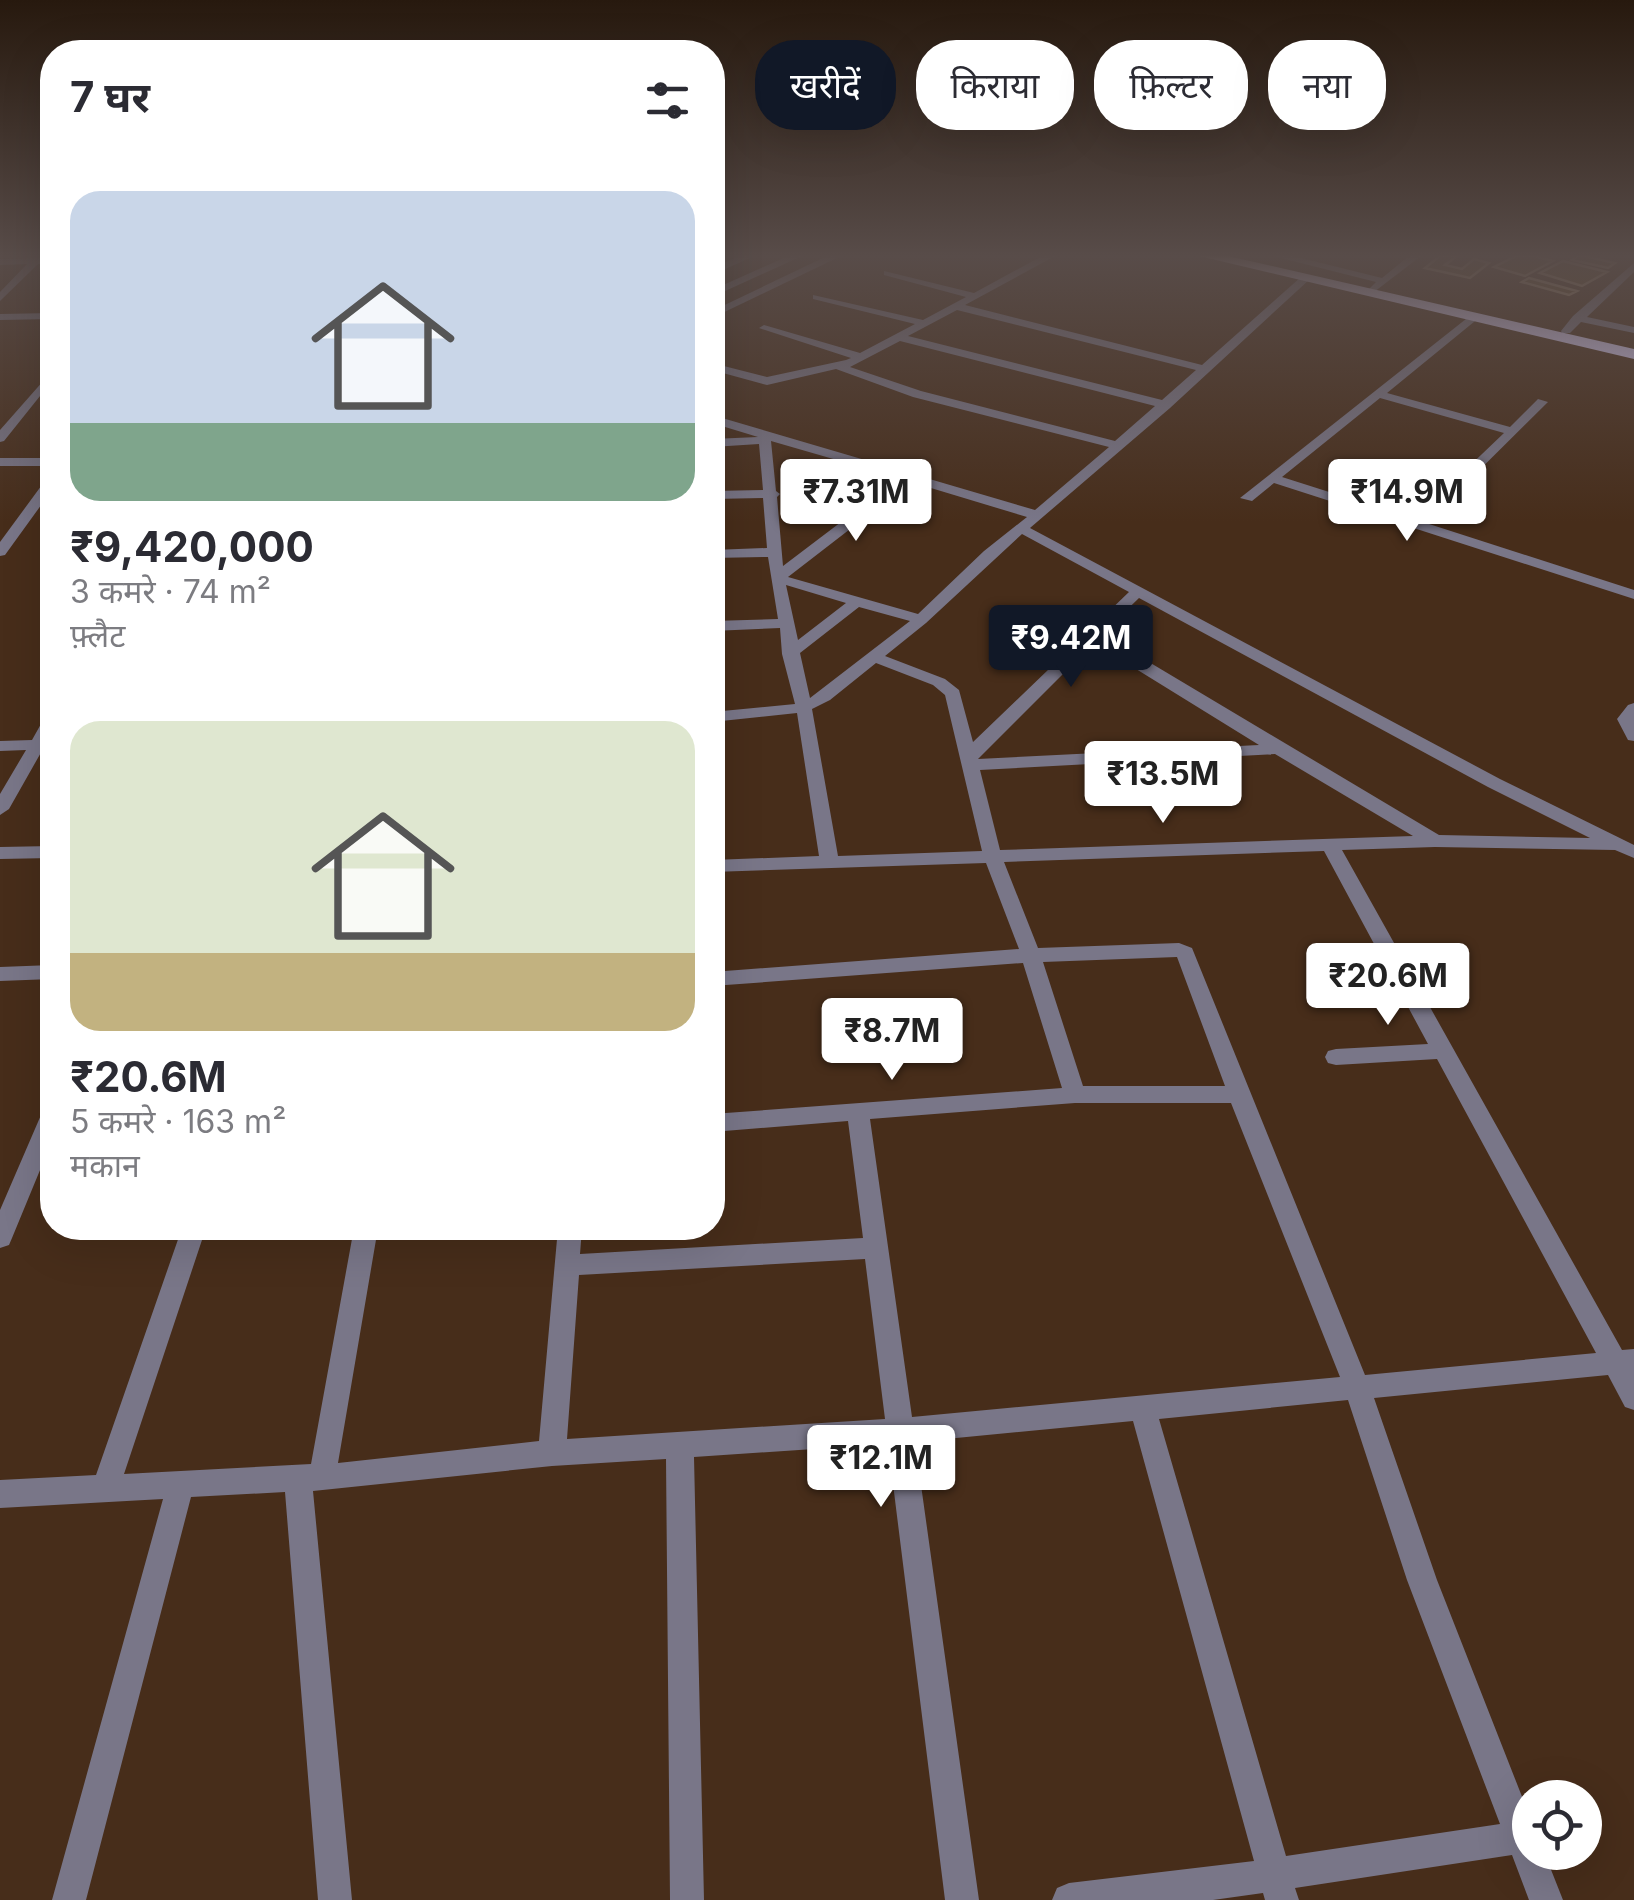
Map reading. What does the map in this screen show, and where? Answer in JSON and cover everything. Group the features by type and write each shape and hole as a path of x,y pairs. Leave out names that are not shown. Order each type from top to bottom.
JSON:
{"highway":[{"path":"1593,345 1634,354"}],"street":[{"path":"820,345 861,357"},
{"path":"725,370 768,382 837,366 884,345"},
{"path":"928,345 1166,405"},
{"path":"1108,345 1205,369"},
{"path":"725,716 802,708 874,657 921,620 1019,527 1119,446 1231,345"},
{"path":"1247,498 1380,394 1435,345"},
{"path":"837,366 917,394 1119,446"},
{"path":"0,438 40,389"},
{"path":"1380,394 1512,431"},
{"path":"1417,524 1542,402"},
{"path":"725,422 1036,515"},
{"path":"725,442 782,439"},
{"path":"765,440 773,494 777,578 829,861"},
{"path":"0,462 40,462"},
{"path":"777,578 909,478"},
{"path":"1276,479 1634,594"},
{"path":"725,496 773,494"},
{"path":"0,552 40,497"},
{"path":"1019,527 1634,852"},
{"path":"725,554 776,552"},
{"path":"777,578 921,620"},
{"path":"970,761 1139,590"},
{"path":"790,654 857,602"},
{"path":"725,625 786,623"},
{"path":"1094,636 1436,841"},
{"path":"874,657 939,682 952,692 992,855 1032,955 1075,1095"},
{"path":"1634,708 1625,720 1634,736"},
{"path":"0,746 40,744"},
{"path":"970,761 1278,749"},
{"path":"0,810 40,753"},
{"path":"725,865 1436,841 1615,844"},
{"path":"1330,845 1443,1051 1624,1362 1634,1398"},
{"path":"0,854 40,852"},
{"path":"725,978 1032,955 1179,950 1185,954 1357,1387 1422,1580 1512,1813"},
{"path":"0,974 40,972"},
{"path":"1336,1058 1443,1051"},
{"path":"725,1121 1075,1095 1239,1094"},
{"path":"858,1112 962,1900"},
{"path":"0,1238 40,1143"},
{"path":"106,1487 190,1240"},
{"path":"335,1900 310,1476 363,1240"},
{"path":"552,1452 569,1240"},
{"path":"566,1265 876,1248"},
{"path":"0,1494 310,1476 552,1452 900,1431 1624,1362"},
{"path":"1142,1406 1278,1887"},
{"path":"680,1446 688,1900"},
{"path":"69,1900 180,1483"},
{"path":"1068,1900 1278,1887 1512,1838"},
{"path":"1534,1870 1546,1900"}]}
